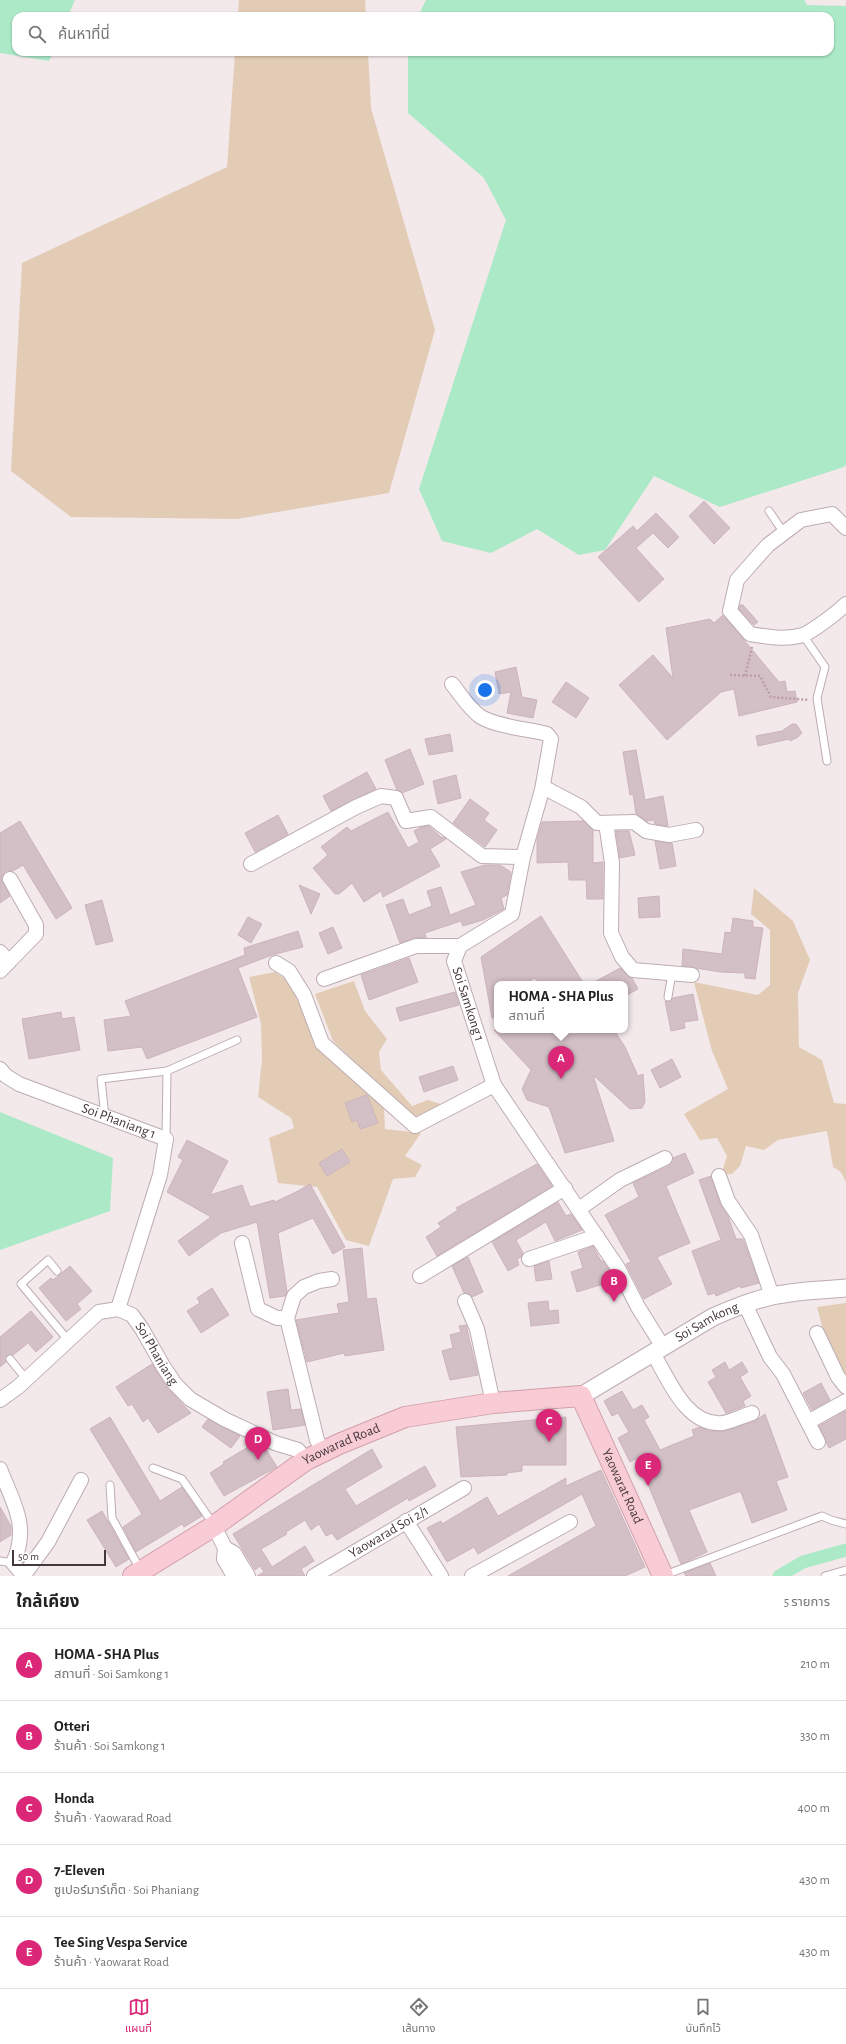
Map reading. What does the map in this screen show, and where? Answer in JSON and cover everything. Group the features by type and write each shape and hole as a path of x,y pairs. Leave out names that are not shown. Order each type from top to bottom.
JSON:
{"main road":[{"name":"Yaowarad Road","path":"137,1574 214,1526 314,1456 405,1417 494,1403 581,1396"},
{"name":"Yaowarat Road","path":"581,1396 662,1576"}],"street":[{"path":"846,528 832,514 801,520 768,545 737,580 730,611 750,634 776,638 803,634 839,611 846,604"},
{"name":"Soi Samkong 1","path":"452,684 473,710 481,717 492,722 550,736 550,745 542,787 523,857 512,914 460,946 454,961 494,1085 598,1236 618,1268 683,1402 694,1415 709,1422 723,1423 752,1413"},
{"path":"542,787 581,807 597,823 634,822 646,831 669,835 696,830"},
{"path":"251,864 356,807 381,796 396,798 406,821 431,817 482,856 523,857"},
{"path":"606,823 612,863 611,934 615,945 633,970 692,975"},
{"path":"3,962 36,934 36,925 10,879"},
{"path":"324,979 416,946 460,946"},
{"path":"276,964 289,971 304,995 322,1043 415,1126 494,1085"},
{"name":"Soi Phaniang 1","path":"0,1069 6,1076 19,1084 166,1139 160,1175 118,1309"},
{"path":"579,1209 615,1183 664,1158"},
{"path":"719,1176 728,1201 751,1235 772,1296"},
{"path":"420,1276 565,1188"},
{"path":"529,1259 598,1236"},
{"path":"242,1243 258,1309 277,1318 287,1318"},
{"path":"314,1456 317,1440 287,1318 294,1296 304,1287 319,1281 332,1279"},
{"name":"Soi Samkong","path":"581,1396 713,1317 745,1304 790,1292 846,1288"},
{"path":"465,1301 477,1329 494,1403"},
{"path":"745,1304 770,1357 784,1374 818,1442"},
{"path":"0,1400 26,1379 98,1312 118,1309"},
{"name":"Soi Phaniang","path":"118,1309 132,1315 175,1384 190,1399 224,1419 260,1436 314,1456"},
{"path":"817,1333 838,1377 846,1387"},
{"path":"808,1422 846,1401"},
{"path":"0,1469 20,1521 19,1551 6,1562 24,1576 48,1542 81,1480"},
{"name":"Yaowarad Soi 2/1","path":"314,1576 464,1488"},
{"path":"406,1521 441,1576"},
{"path":"472,1576 570,1522"},
{"path":"214,1526 225,1548 224,1559 234,1576"},
{"path":"225,1548 234,1553 248,1576"}],"lane":[{"path":"769,511 784,533"},
{"path":"803,634 825,667 818,700 827,762"},
{"path":"668,997 672,973"},
{"path":"105,1117 101,1079 168,1071 237,1040"},
{"path":"166,1139 168,1071"},
{"path":"57,1271 48,1260 21,1284 68,1340"},
{"path":"10,1359 26,1379"},
{"path":"152,1468 182,1479 214,1526"},
{"path":"110,1485 112,1518 137,1574"},
{"path":"662,1576 822,1516 846,1524"},
{"path":"825,1576 846,1570"}],"path":[{"path":"745,676 755,635"},
{"path":"730,676 760,676 771,697 818,700"}],"shaded area":[{"path":"0,0 75,0 70,12 12,12 12,55 0,53"},
{"path":"239,0 365,0 366,12 238,12"},
{"path":"426,0 804,0 807,5 846,6 846,465 844,467 720,507 654,476 605,550 579,555 537,529 491,553 442,541 419,489 506,220 484,178 408,113 408,56 834,56 834,12 420,12"},
{"path":"18,56 51,56 49,61"},
{"path":"235,56 368,56 371,108 435,330 389,493 237,519 71,517 11,471 22,263 227,167"},
{"path":"754,888 793,921 810,960 798,993 799,1047 822,1060 834,1103 846,1104 846,1182 841,1172 833,1167 827,1131 778,1140 764,1150 746,1146 740,1166 732,1174 721,1175 727,1156 717,1138 700,1140 684,1114 728,1089 712,1051 694,982 758,995 770,985 770,930 751,914"},
{"path":"275,972 287,980 300,1001 318,1049 384,1108 385,1129 421,1133 405,1156 422,1165 415,1177 393,1179 369,1246 346,1240 317,1187 278,1183 269,1138 294,1128 291,1118 258,1097 262,1060 261,1024 249,977"},
{"path":"354,981 365,1011 387,1039 379,1052 381,1070 412,1106 428,1100 444,1105 416,1118 410,1115 333,1041 315,994"},
{"path":"0,1112 113,1158 110,1211 0,1250"},
{"path":"846,1303 846,1378 825,1337 817,1307"}],"building":[{"path":"704,501 730,528 714,544 689,516"},
{"path":"656,513 679,537 668,548 653,533 636,548 664,579 639,602 598,557 633,526 637,531"},
{"path":"740,605 743,605 758,622 754,625 739,609"},
{"path":"723,615 779,682 785,681 787,692 795,691 797,702 739,716 734,689 721,692 667,740 619,685 653,655 673,678 666,628 710,619 714,623"},
{"path":"516,667 522,697 537,700 533,718 507,713 511,692 499,694 495,672"},
{"path":"566,682 589,698 576,718 552,702"},
{"path":"792,724 796,724 802,733 798,737 790,741 789,739 758,746 756,736 782,731"},
{"path":"450,734 453,751 429,755 425,739"},
{"path":"410,749 424,784 402,793 397,790 385,760"},
{"path":"636,750 645,800 663,796 668,826 655,824 654,820 647,821 636,814 633,794 630,795 623,752"},
{"path":"367,772 376,789 331,811 323,796"},
{"path":"456,775 461,798 438,804 433,781"},
{"path":"470,799 489,813 484,820 497,830 485,847 453,823"},
{"path":"388,812 408,848 419,842 414,831 421,827 429,826 442,838 443,837 446,839 430,849 440,866 383,897 381,891 364,902 352,883 339,894 335,894 313,868 328,855 321,847 347,827 351,831"},
{"path":"278,815 288,834 255,852 245,833"},
{"path":"20,821 72,908 56,919 23,865 13,871 6,871 3,874 1,879 10,896 0,903 0,833"},
{"path":"583,821 593,830 593,863 603,862 603,899 587,899 586,880 569,880 568,862 537,863 537,840 542,822"},
{"path":"616,831 629,831 635,855 620,858"},
{"path":"655,841 672,843 676,866 660,869"},
{"path":"485,865 500,865 511,872 507,895 501,898 504,909 483,920 463,926 461,921 425,933 426,938 413,938 400,943 386,905 403,899 409,915 432,906 427,891 441,887 450,915 476,905 461,872"},
{"path":"299,885 320,894 311,914"},
{"path":"659,896 660,917 639,918 638,898"},
{"path":"102,900 113,941 96,945 85,905"},
{"path":"541,916 582,981 537,981 535,978 529,981 494,981 494,1018 492,1018 481,957"},
{"path":"248,917 262,924 251,943 238,935"},
{"path":"733,918 753,921 753,927 763,928 755,979 745,978 745,973 721,972 682,966 683,949 722,954 725,932 731,933"},
{"path":"333,927 342,948 328,954 319,933"},
{"path":"298,931 303,947 272,955 238,968 257,1017 147,1059 142,1047 108,1051 104,1020 131,1016 125,1001 245,955 244,948"},
{"path":"409,958 418,982 369,1000 361,975"},
{"path":"620,968 632,978 638,989 628,994 628,981 596,981"},
{"path":"455,992 459,1005 400,1021 396,1008"},
{"path":"693,994 698,1020 684,1022 685,1028 671,1031 665,1001 669,1002 673,998"},
{"path":"61,1012 62,1019 74,1017 80,1050 29,1059 22,1019"},
{"path":"497,1033 616,1033 625,1047 638,1076 643,1074 645,1102 642,1108 630,1109 593,1075 614,1141 565,1153 549,1107 527,1100 522,1089 531,1070"},
{"path":"672,1059 681,1077 660,1088 651,1070"},
{"path":"453,1066 458,1080 424,1092 419,1077"},
{"path":"367,1095 378,1123 360,1129 357,1120 352,1122 345,1103"},
{"path":"187,1140 228,1161 210,1195 242,1185 250,1207 274,1200 275,1202 310,1184 345,1247 333,1254 313,1218 278,1233 287,1292 285,1296 270,1298 257,1222 221,1233 189,1256 178,1241 211,1217 167,1192 183,1160 178,1157"},
{"path":"342,1149 350,1162 327,1176 319,1163"},
{"path":"685,1153 694,1173 666,1186 690,1243 657,1257 672,1284 644,1299 626,1264 631,1262 605,1215 639,1197 633,1183 669,1166 673,1158"},
{"path":"537,1164 552,1186 437,1256 426,1237 441,1227 438,1223 458,1210 456,1208"},
{"path":"711,1176 720,1204 728,1216 736,1239 743,1239 759,1283 741,1288 740,1286 716,1296 715,1293 708,1295 692,1251 721,1240 699,1180"},
{"path":"558,1202 566,1216 571,1214 582,1230 555,1241 546,1222 516,1240 523,1253 521,1257 517,1259 519,1265 508,1271 492,1242"},
{"path":"593,1246 601,1261 603,1261 609,1270 613,1281 577,1292 571,1272 583,1268 578,1252"},
{"path":"362,1248 367,1299 376,1298 384,1350 345,1356 344,1353 307,1362 296,1320 339,1313 337,1304 349,1302 343,1250"},
{"path":"468,1257 483,1292 472,1297 470,1294 464,1293 452,1266"},
{"path":"549,1261 552,1279 536,1281 534,1266"},
{"path":"70,1266 92,1291 77,1304 81,1309 66,1321 39,1288 51,1278 53,1280"},
{"path":"212,1288 229,1315 201,1333 187,1311 200,1303 197,1298"},
{"path":"548,1301 549,1311 558,1310 559,1323 531,1326 528,1303"},
{"path":"31,1311 53,1337 36,1352 28,1343 13,1355 7,1355 6,1362 0,1367 0,1337"},
{"path":"466,1325 478,1375 450,1380 442,1351 453,1348 450,1335 461,1332 459,1326"},
{"path":"725,1362 729,1370 742,1362 748,1372 740,1377 751,1396 743,1401 745,1406 726,1413 708,1382 716,1377 712,1370"},
{"path":"152,1364 168,1389 191,1413 158,1433 148,1418 143,1422 132,1404 128,1406 116,1387"},
{"path":"821,1383 830,1400 812,1410 803,1393"},
{"path":"288,1389 291,1410 301,1409 305,1425 273,1430 267,1392"},
{"path":"622,1391 633,1410 642,1405 649,1417 644,1420 660,1450 694,1436 692,1430 700,1427 709,1431 725,1431 755,1421 765,1414 788,1477 776,1481 787,1510 752,1523 741,1492 738,1492 689,1510 707,1552 681,1564 637,1458 630,1462 618,1438 629,1432 618,1413 612,1416 604,1401"},
{"path":"846,1411 846,1439 829,1448 819,1426"},
{"path":"110,1417 160,1501 182,1487 202,1516 184,1527 182,1524 136,1552 123,1527 142,1514 90,1429"},
{"path":"566,1417 566,1465 522,1465 522,1471 507,1473 507,1475 461,1477 456,1427"},
{"path":"208,1419 240,1436 231,1448 202,1427"},
{"path":"255,1443 265,1448 277,1467 224,1496 210,1473 224,1464 223,1462"},
{"path":"372,1449 382,1467 345,1489 356,1506 425,1466 436,1486 409,1501 408,1498 337,1540 332,1533 326,1536 319,1524 311,1530 305,1520 286,1532 287,1534 261,1549 272,1567 305,1546 314,1561 301,1569 305,1576 257,1576 264,1572 260,1566 255,1570 233,1534"},
{"path":"601,1470 645,1567 625,1576 508,1576 596,1526 582,1494 478,1554 474,1547 447,1562 427,1528 441,1521 442,1524 487,1497 498,1516 566,1478 566,1486"},
{"path":"0,1507 11,1526 11,1535 0,1542"},
{"path":"102,1511 129,1559 116,1567 87,1520"},
{"path":"710,1563 716,1576 686,1576 684,1573"}],"waterway":[{"path":"779,1576 803,1562 846,1550"}],"place":[{"name":"HOMA - SHA Plus","path":"561,1079"},
{"name":"Otteri","path":"614,1302"},
{"name":"Honda","path":"549,1442"},
{"name":"7-Eleven","path":"258,1460"},
{"name":"Tee Sing Vespa Service","path":"648,1486"}]}
